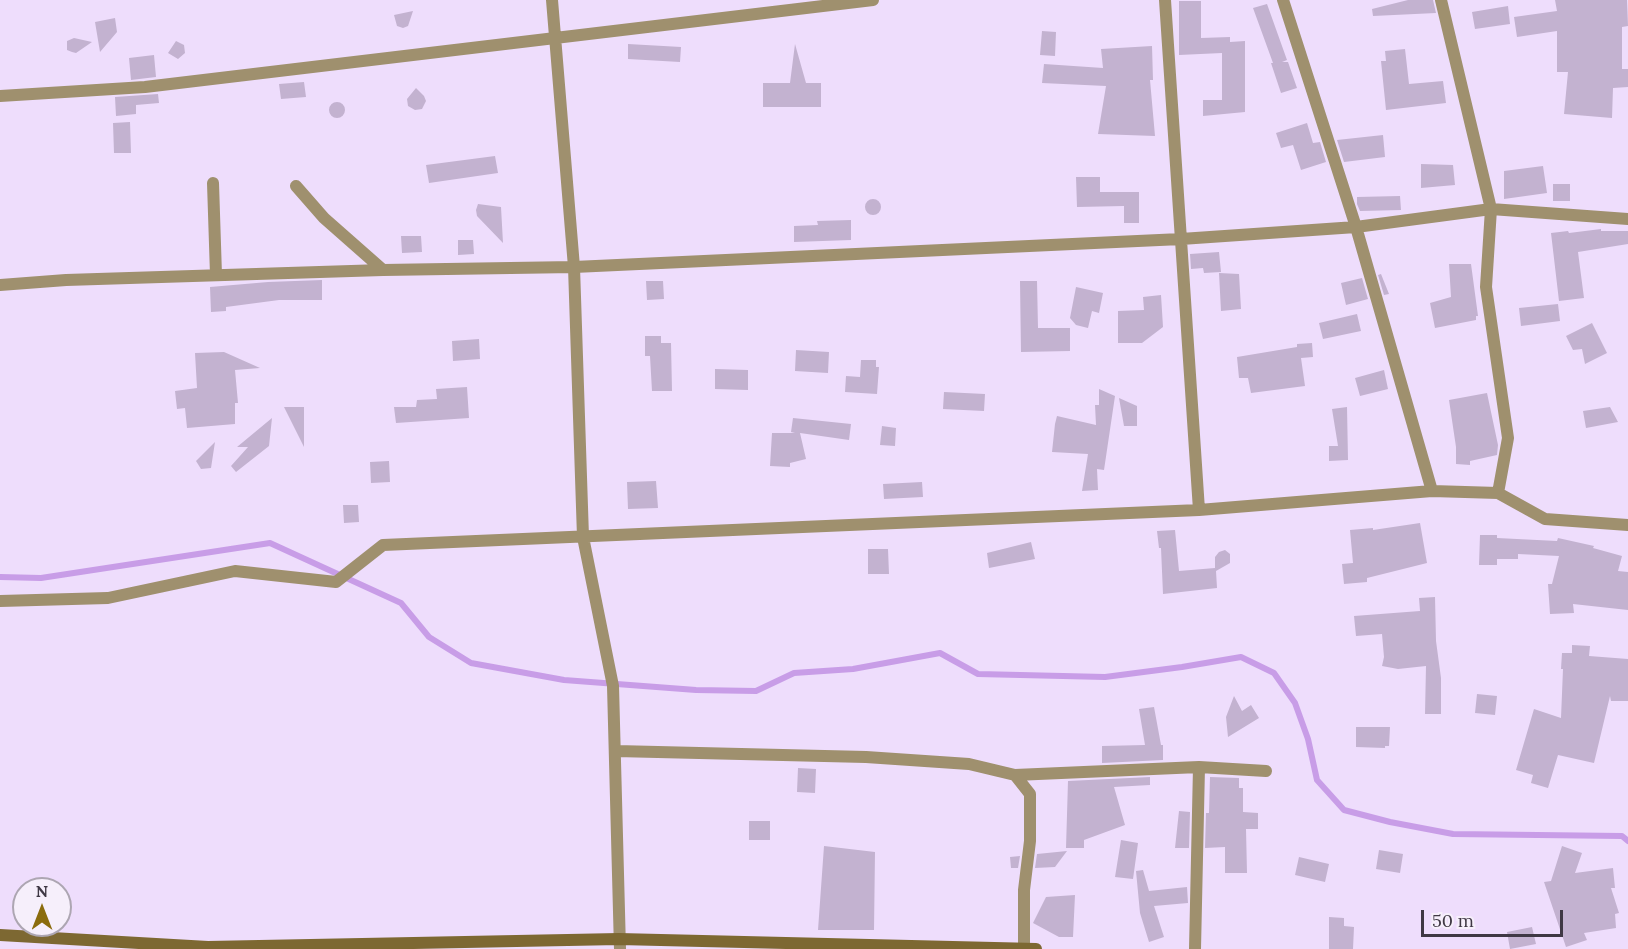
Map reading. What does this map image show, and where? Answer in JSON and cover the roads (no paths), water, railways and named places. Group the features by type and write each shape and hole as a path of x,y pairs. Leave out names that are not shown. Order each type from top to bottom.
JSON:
{"street":[{"path":"552,0 574,267 583,537 613,686 620,944"},
{"path":"0,96 146,87 873,0"},
{"path":"1165,0 1199,510"},
{"path":"1283,0 1356,227 1432,491"},
{"path":"1441,0 1491,209 1486,287 1508,438 1498,493"},
{"path":"213,183 216,275"},
{"path":"296,186 324,218 383,270"},
{"path":"0,285 66,280 216,275 574,267 1181,239 1356,227 1491,209 1628,219"},
{"path":"0,601 108,598 235,571 336,582 383,545 1199,510 1432,491 1498,493 1545,519 1628,525"},
{"path":"616,752 866,758 969,764 1015,775 1199,767 1266,771"},
{"path":"1195,949 1199,767"},
{"path":"1015,775 1030,794 1030,841 1024,890 1024,949"},
{"path":"0,935 208,947 480,942 1036,949"},
{"path":"462,949 480,942"}],"waterway":[{"path":"0,577 41,578 270,543 401,603 429,637 471,663 564,680 696,690 756,691 794,673 853,669 940,653 978,674 1105,677 1241,657 1274,673 1295,703 1308,739 1317,780 1344,810 1390,822 1453,834 1622,836 1628,841"}]}
